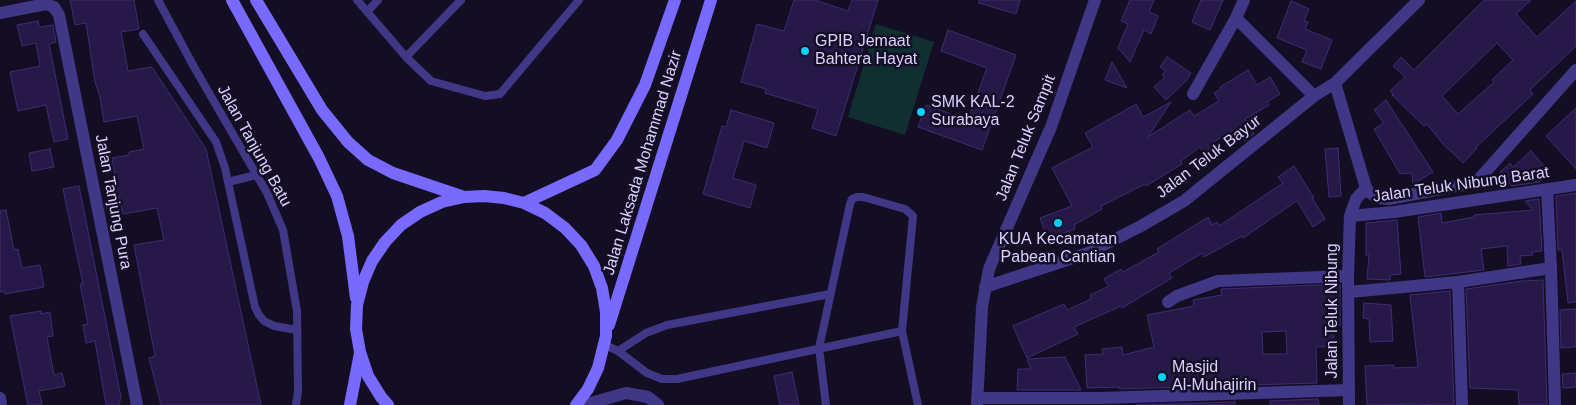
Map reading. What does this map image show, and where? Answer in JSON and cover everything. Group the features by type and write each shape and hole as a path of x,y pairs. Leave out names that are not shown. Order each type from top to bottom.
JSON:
{"main road":[{"path":"232,0 319,158 337,196 348,236 357,305 356,328 360,352 368,376 388,405"},
{"path":"256,0 322,110 348,142 368,160 392,173 464,197"},
{"name":"Jalan Laksada Mohammad Nazir","path":"524,203 595,170 617,140 645,85 675,0"},
{"name":"Jalan Laksada Mohammad Nazir","path":"576,405 588,389 598,368 711,0"},
{"path":"357,305 363,282 372,261 385,242 401,225 420,212 442,202 464,197 504,198 524,203 545,213 581,245 602,288 606,312 606,340"},
{"path":"350,405 360,352"}],"street":[{"name":"Jalan Teluk Sampit","path":"977,402 985,286 989,268 1051,128 1095,0"},
{"path":"1193,94 1236,18 1244,0"},
{"name":"Jalan Teluk Bayur","path":"985,286 1088,253 1184,201 1314,96 1334,83 1420,0"},
{"name":"Jalan Tanjung Pura","path":"0,13 46,4 54,7 59,15 137,405"},
{"path":"1236,18 1314,96"},
{"path":"1334,83 1366,188 1378,198 1389,199 1472,183 1480,178 1576,70"},
{"name":"Jalan Teluk Nibung Barat","path":"1350,216 1394,212 1576,185"},
{"path":"1350,216 1356,199 1366,188"},
{"path":"1547,190 1555,405"},
{"name":"Jalan Teluk Nibung","path":"1349,405 1348,276 1350,216"},
{"path":"1349,292 1458,282 1551,268"},
{"path":"1168,302 1176,296 1218,281 1348,276"},
{"path":"1458,282 1462,405"},
{"path":"977,402 1349,390"},
{"path":"584,405 626,394 648,397 658,405"},
{"path":"0,398 1,405"}],"lane":[{"name":"Jalan Tanjung Batu","path":"158,0 194,67 267,193 283,230 296,301 298,391 296,405"},
{"path":"357,0 406,57 431,81 485,96 500,94 579,0"},
{"path":"367,12 378,0"},
{"path":"406,57 461,0"},
{"path":"144,34 216,142 228,182 258,315 264,321 274,326 297,330"},
{"path":"228,182 256,175"},
{"path":"826,405 818,348 852,199 864,197 905,209 913,216 902,331 918,405"},
{"path":"618,351 646,333 668,325 830,294"},
{"path":"606,340 647,373 662,379 678,379 902,331"}],"green space":[{"path":"876,24 934,42 905,135 848,117"}],"building":[{"path":"70,0 134,0 139,29 121,32 128,71 152,67 206,149 261,405 161,405 149,358 155,356 134,245 164,240 157,208 123,214 119,196 114,197 112,184 116,183 112,158 129,155 129,152 144,149 137,116 104,122 100,97 95,82 86,23 75,25"},
{"path":"794,0 815,0 848,11 852,0 878,0 836,136 812,128 818,109 765,93 766,89 741,82 757,24 784,31"},
{"path":"979,0 1020,0 1016,14 979,3"},
{"path":"1130,0 1154,0 1149,12 1158,16 1151,34 1144,30 1130,62 1118,48 1128,24 1121,21"},
{"path":"1201,0 1223,0 1210,30 1192,22"},
{"path":"1484,0 1531,0 1516,14 1537,37 1576,1 1576,46 1530,90 1533,94 1476,147 1463,163 1443,144 1427,124 1424,126 1392,95 1390,91 1405,77 1393,66 1401,57 1414,70","holes":["1497,43 1513,60 1492,80 1494,82 1458,114 1442,96"]},
{"path":"1291,1 1309,9 1304,21 1308,22 1305,29 1332,40 1321,69 1302,62 1307,50 1277,38"},
{"path":"38,21 39,27 53,25 56,42 49,44 68,139 54,142 46,105 18,111 10,72 40,66 36,43 22,46 17,25"},
{"path":"948,30 1016,55 982,150 918,127 926,105 968,120 987,68 941,51"},
{"path":"1167,57 1191,73 1186,81 1166,100 1154,87 1165,77 1162,75 1166,71 1160,67"},
{"path":"1112,62 1127,88 1105,80"},
{"path":"1248,70 1257,85 1270,77 1280,94 1267,102 1269,105 1245,119 1254,134 1245,141 1237,128 1212,143 1214,146 1204,153 1200,147 1181,161 1182,164 1146,186 1145,184 1101,206 1102,209 1074,225 1075,229 1048,239 1040,218 1072,206 1052,168 1093,147 1085,133 1136,104 1143,117 1171,102 1148,137 1190,110 1194,116 1219,101 1214,93 1221,89 1220,87"},
{"path":"1386,100 1433,172 1413,184 1412,173 1400,174 1374,129 1384,123 1374,110"},
{"path":"1576,108 1576,169 1546,136"},
{"path":"731,110 774,123 767,148 744,141 733,178 756,185 750,208 703,194 722,126 726,127"},
{"path":"1338,148 1341,196 1329,197 1325,149"},
{"path":"50,149 54,167 32,171 29,153"},
{"path":"1531,151 1550,173 1539,182 1512,186 1500,172 1510,163 1513,167"},
{"path":"1294,166 1325,219 1313,227 1297,201 1243,238 1242,236 1204,257 1202,253 1169,273 1172,278 1122,308 1121,306 1074,327 1078,334 1027,358 1013,326 1064,304 1067,310 1091,299 1090,295 1109,286 1104,279 1121,269 1123,272 1159,252 1157,249 1208,217 1212,225 1217,222 1219,226 1283,183 1278,177"},
{"path":"79,186 121,397 119,405 106,405 95,341 86,343 83,325 88,324 80,284 83,284 63,189"},
{"path":"1576,193 1576,302 1568,303 1562,250 1558,250 1556,196"},
{"path":"1539,199 1542,251 1532,252 1533,255 1520,256 1521,264 1508,266 1507,246 1481,249 1484,270 1425,277 1418,217 1441,213 1442,223 1474,217 1474,215 1533,210 1525,201"},
{"path":"6,210 14,250 18,249 22,268 40,265 44,287 5,294 4,291 0,292 0,211"},
{"path":"1397,220 1401,274 1390,275 1390,280 1367,279 1369,255 1366,255 1366,223"},
{"path":"1543,280 1547,405 1519,405 1518,390 1470,388 1466,289"},
{"path":"1340,284 1340,326 1333,326 1334,346 1316,347 1317,383 1119,389 1119,387 1087,388 1085,355 1103,354 1102,349 1122,347 1123,355 1154,347 1147,315 1194,306 1193,300 1222,295 1221,289","holes":["1286,331 1287,354 1263,354 1262,332"]},
{"path":"1450,291 1454,405 1367,405 1365,366 1394,365 1394,368 1418,367 1410,295"},
{"path":"1364,303 1391,305 1393,341 1370,342 1369,319 1363,318"},
{"path":"1576,309 1576,347 1561,348 1560,310"},
{"path":"41,311 41,314 50,312 53,336 47,337 54,375 62,373 65,386 39,391 42,405 28,405 10,316"},
{"path":"1065,357 1081,390 1017,390 1018,369 1031,369 1027,359"},
{"path":"792,372 799,405 780,405 774,376"},
{"path":"1576,373 1576,387 1563,388 1562,374"},
{"path":"1318,399 1319,405 1270,405 1270,401"},
{"path":"1235,402 1235,405 1136,405"}],"place":[{"name":"GPIB Jemaat Bahtera Hayat","path":"805,51"},
{"name":"SMK KAL-2 Surabaya","path":"921,112"},
{"name":"KUA Kecamatan Pabean Cantian","path":"1058,223"},
{"name":"Masjid Al-Muhajirin","path":"1162,377"}]}
